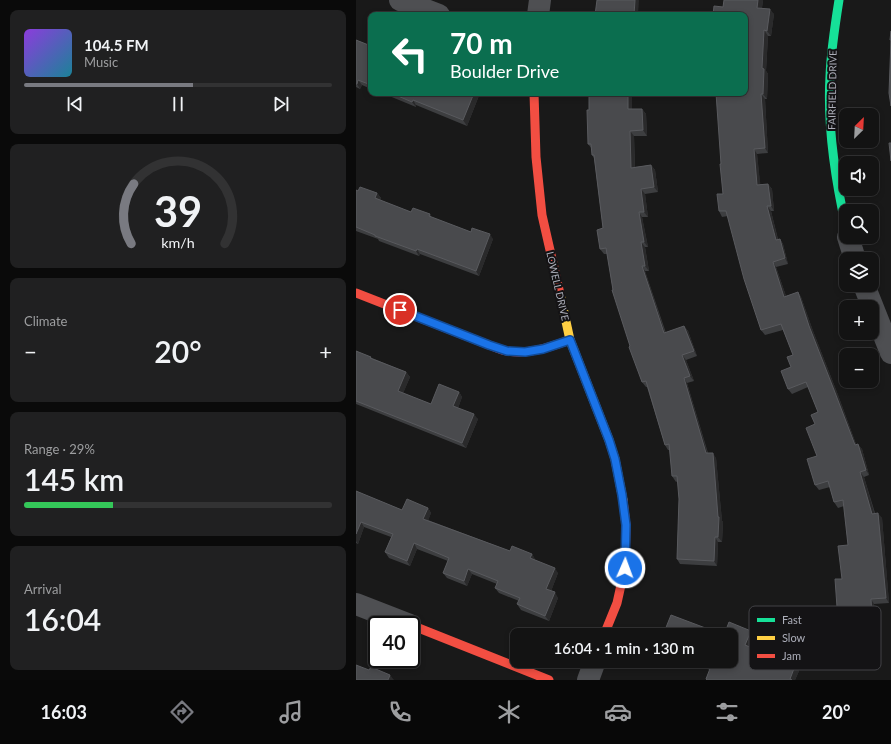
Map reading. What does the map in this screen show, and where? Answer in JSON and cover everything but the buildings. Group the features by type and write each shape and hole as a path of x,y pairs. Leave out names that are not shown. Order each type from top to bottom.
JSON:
{"street":[{"path":"400,0 431,12"},
{"path":"538,12 540,0"},
{"name":"FAIRFIELD DRIVE","path":"839,0 830,76 830,116 835,172 841,204"},
{"name":"LOWELL DRIVE","path":"534,96 536,157 542,215 570,340 609,440 615,459 622,495 626,525 625,568 617,603 607,628"},
{"path":"867,292 891,352"},
{"path":"356,293 507,351 525,352 543,349 570,340"},
{"path":"356,604 387,616"},
{"path":"420,629 549,680"},
{"path":"588,680 592,668"}],"traffic: fast":[{"path":"839,0 831,57 829,95 835,171 841,204"}],"traffic: slow":[{"path":"560,294 570,340 615,459 623,500"}],"traffic: jam":[{"path":"534,96 536,157 542,215 560,294"},
{"path":"356,293 505,351 531,351 547,348 570,340"},
{"path":"607,628 617,603 625,567 626,525 623,500"},
{"path":"420,629 549,680"}],"route":[{"path":"400,310 507,351 525,352 543,349 570,340 615,459 626,525 625,568"}]}
